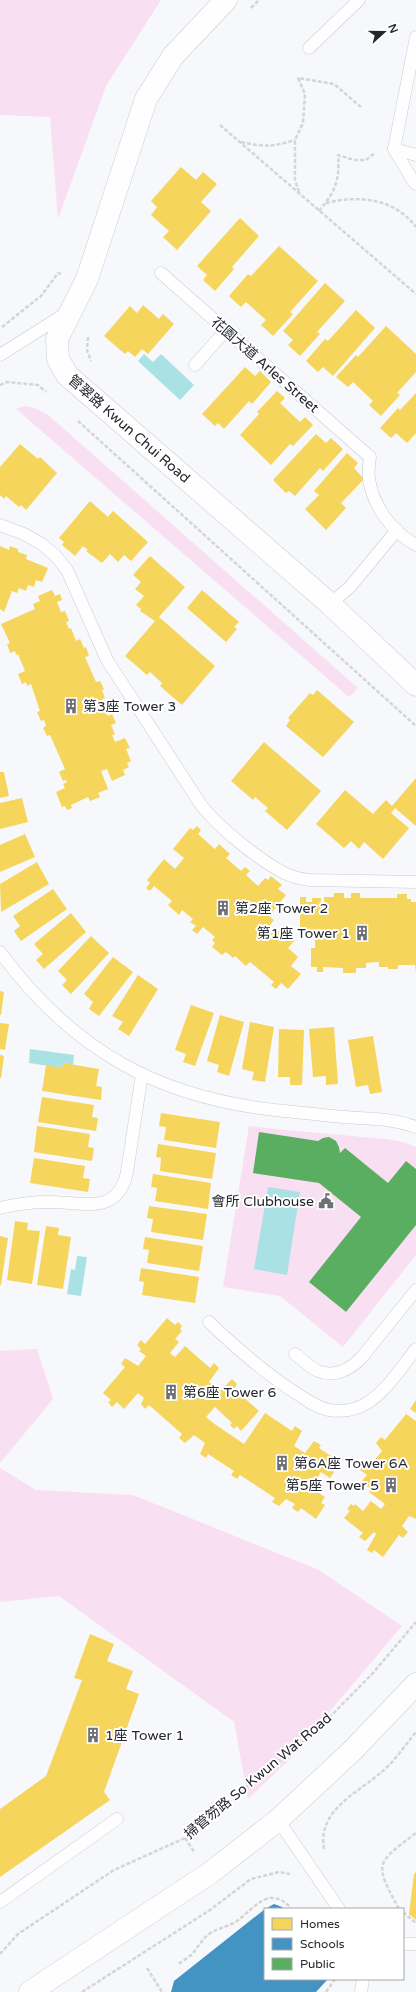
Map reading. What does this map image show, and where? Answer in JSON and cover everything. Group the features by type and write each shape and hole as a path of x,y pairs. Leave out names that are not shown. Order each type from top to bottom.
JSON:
{"street":[{"name":"管翠路 Kwun Chui Road","path":"226,0 173,56 146,99 86,279 57,339 58,359 67,375 330,604 416,685"},
{"path":"30,1992 210,1873 278,1820 352,1751 416,1684"}],"lane":[{"path":"308,48 359,0"},
{"path":"416,37 394,149 416,184"},
{"path":"394,149 416,155"},
{"name":"花園大道 Arles Street","path":"161,272 370,457 368,478 376,502 384,518 397,530"},
{"path":"0,355 72,309"},
{"path":"195,365 226,330"},
{"path":"0,525 24,534 40,543 55,555 67,570 107,660 201,805 220,826 274,866 298,878 310,880 416,882"},
{"path":"330,604 350,587 397,530 416,545"},
{"path":"0,952 22,982 52,1014 87,1042 125,1066 165,1085 207,1099 251,1108 360,1118 382,1118 416,1127"},
{"path":"0,1208 26,1203 48,1202 99,1204 110,1200 119,1193 125,1183 142,1074"},
{"path":"295,1354 316,1371 335,1373 344,1371 354,1365 362,1357 416,1290"},
{"path":"210,1322 247,1357 283,1384 315,1405 328,1410 354,1409 367,1404 377,1396 416,1349"},
{"path":"0,1902 117,1818"},
{"path":"278,1820 338,1908"},
{"path":"404,1944 416,1944"},
{"path":"361,1992 363,1980"}],"path":[{"path":"299,193 295,180 295,140 303,123 305,94 298,78 334,84 362,108"},
{"path":"220,125 416,294"},
{"path":"240,142 264,147 276,146 295,140"},
{"path":"319,211 336,188 339,168 338,155 354,160 366,160 375,153"},
{"path":"326,203 353,198 382,202 400,210 416,227"},
{"path":"0,329 41,296 58,273"},
{"name":"管翠路 Kwun Chui Road","path":"0,385 7,382 38,385 50,395"},
{"name":"管翠路 Kwun Chui Road","path":"73,416 416,726"},
{"name":"掃管笏路 So Kwun Wat Road","path":"0,1954 18,1934 114,1870 185,1838 318,1729 372,1673 416,1622"},
{"path":"82,1992 210,1910 251,1879 279,1872 294,1875 304,1884 331,1865 324,1849 322,1837 329,1820 337,1807 386,1768 416,1732"},
{"path":"398,1908 384,1879 382,1872 383,1864 387,1855 416,1833"},
{"path":"178,1964 191,1955 199,1943 208,1934 236,1922 269,1897 278,1898 286,1902 291,1908"},
{"path":"404,1913 416,1923"},
{"path":"147,1968 162,1992"},
{"path":"326,1992 334,1980"}],"shaded area":[{"path":"0,0 161,0 106,86 58,219 50,117 0,115"},
{"path":"25,406 35,408 47,414 358,688 349,697 16,409"},
{"name":"會所 Clubhouse","path":"249,1126 385,1139 400,1141 416,1147 416,1255 343,1347 280,1296 223,1287"},
{"path":"37,1349 53,1399 0,1463 0,1351"},
{"path":"0,1468 36,1490 133,1495 319,1570 402,1626 287,1762 248,1799 234,1722 59,1596 0,1602"}],"water":[{"path":"144,354 153,362 161,354 194,385 180,400 138,361"},
{"path":"30,1049 74,1055 73,1065 63,1063 62,1068 29,1063"},
{"path":"268,1187 300,1192 287,1275 254,1269"},
{"path":"77,1256 87,1257 81,1296 67,1294 71,1269 75,1270"}],"building: Homes":[{"path":"181,167 196,180 203,172 217,184 201,202 211,211 177,250 163,237 169,231 151,215 157,207 151,201"},
{"path":"240,218 259,236 232,267 234,269 215,291 203,280 207,275 197,266"},
{"path":"279,246 318,281 290,312 293,314 273,336 261,325 266,320 246,302 241,307 229,296 248,274 251,276"},
{"path":"325,283 345,301 317,332 320,334 300,356 288,345 293,340 283,331"},
{"path":"143,305 159,319 163,314 174,324 148,354 142,349 135,357 128,351 125,354 104,336 130,306 137,313"},
{"path":"356,310 375,328 333,376 323,367 318,372 306,361 325,339 328,341"},
{"path":"386,326 416,354 416,372 397,393 400,395 381,416 369,405 373,401 353,382 348,387 336,377 356,355 358,357"},
{"path":"245,367 255,376 260,371 271,382 252,404 249,401 224,429 218,423 215,426 202,414"},
{"path":"277,391 285,398 280,403 300,422 305,417 313,425 293,446 290,444 271,465 240,435 259,414 257,412"},
{"path":"416,393 416,433 407,443 396,433 391,438 380,428 398,408 400,410"},
{"path":"316,434 326,443 331,438 343,449 323,471 320,468 295,496 289,491 286,493 273,480"},
{"path":"20,444 38,459 40,457 57,473 26,510 21,505 19,507 6,496 4,499 0,495 0,467"},
{"path":"347,453 358,463 354,468 364,479 341,503 346,508 326,530 305,509 319,495 314,491"},
{"path":"90,501 108,517 113,511 148,542 131,561 124,555 118,562 110,554 102,563 86,551 88,550 83,546 75,556 62,545 64,542 59,538"},
{"path":"0,546 9,550 10,546 18,549 18,552 27,555 26,559 48,568 42,582 36,580 34,587 28,585 26,591 19,588 17,593 12,591 4,612 0,609"},
{"path":"150,556 185,587 159,617 215,666 182,705 160,686 162,683 150,672 147,675 125,656 155,621 140,611 141,609 136,605 144,596 135,589 141,582 133,575"},
{"name":"第3座 Tower 3","path":"52,590 55,596 60,594 62,600 57,602 61,612 65,611 69,621 66,622 69,629 71,628 76,641 80,639 84,648 86,647 89,656 85,657 96,682 100,681 104,689 102,690 105,698 101,700 108,716 112,714 116,723 111,725 115,734 112,735 115,742 125,738 130,748 126,749 131,761 127,763 129,767 123,770 125,775 112,781 107,769 101,771 108,789 98,793 100,797 90,801 88,797 71,805 72,808 67,810 65,806 62,807 56,792 65,788 63,784 67,782 66,780 63,781 59,772 65,769 50,735 47,736 43,728 46,726 44,720 41,721 37,712 40,711 31,684 27,686 26,682 22,684 18,674 25,671 18,654 16,655 15,651 10,653 7,644 10,643 1,624 35,609 33,604 40,601 38,596"},
{"path":"202,590 239,622 234,627 237,629 226,642 187,608"},
{"path":"317,690 354,722 323,757 286,726 290,720 288,718 310,693 313,695"},
{"path":"264,742 321,791 287,830 265,811 268,808 255,797 253,800 231,781"},
{"path":"0,772 4,772 9,796 0,798"},
{"path":"416,778 416,826 395,808 391,813 409,828 383,859 364,842 359,849 351,841 344,848 316,824 345,790 373,814 386,800 392,806"},
{"path":"22,798 28,822 0,829 0,803"},
{"name":"第2座 Tower 2","path":"197,826 201,830 198,834 215,849 219,844 230,854 226,858 241,871 245,867 250,871 246,875 258,886 265,878 268,880 271,876 282,885 278,889 286,895 269,916 274,920 267,929 275,935 281,928 295,940 288,948 298,957 291,966 301,974 288,989 281,983 276,989 271,985 274,982 250,962 246,966 235,956 233,958 226,952 222,955 212,947 215,943 212,940 215,937 203,927 197,934 192,930 196,926 190,922 193,919 182,910 179,915 168,905 172,901 154,886 150,891 146,888 150,883 147,880 164,859 175,869 184,858 173,849 190,828 193,830"},
{"path":"25,834 35,857 0,872 0,845"},
{"path":"37,862 49,884 1,912 0,884"},
{"path":"53,889 67,909 21,941 14,931 20,926 13,916"},
{"name":"第1座 Tower 1","path":"334,893 344,893 344,898 351,898 351,893 360,893 360,898 397,898 397,894 407,894 407,899 411,899 411,902 416,902 416,972 415,965 398,965 398,969 388,969 388,967 379,967 379,962 366,963 366,968 356,968 356,973 343,973 343,968 323,967 323,972 317,972 317,967 311,967 311,948 315,948 315,937 308,936 309,929 300,929 300,897 306,897 306,902 312,902 312,898 321,898 321,902 324,903 324,897 334,897"},
{"path":"71,913 86,932 44,969 36,960 43,954 34,944"},
{"path":"91,936 109,953 71,994 62,985 67,980 58,971"},
{"path":"113,957 133,972 99,1016 89,1009 93,1002 84,994"},
{"path":"138,975 158,989 129,1036 118,1029 123,1022 112,1016"},
{"path":"0,991 4,992 1,1015 0,1015"},
{"path":"191,1005 214,1013 195,1066 183,1062 186,1054 175,1050"},
{"path":"220,1015 244,1022 229,1076 217,1072 219,1065 207,1061"},
{"path":"250,1022 274,1027 265,1082 252,1080 254,1072 242,1069"},
{"path":"0,1023 9,1024 5,1050 0,1049"},
{"path":"334,1027 338,1084 326,1085 326,1076 313,1077 309,1029"},
{"path":"279,1029 304,1030 302,1085 290,1085 290,1077 278,1077"},
{"path":"373,1036 382,1092 370,1094 368,1085 356,1087 348,1040"},
{"path":"0,1055 4,1056 1,1078 0,1078"},
{"path":"63,1063 99,1069 96,1086 102,1087 101,1100 42,1091 46,1065 62,1068"},
{"path":"42,1097 94,1105 92,1117 98,1118 96,1131 38,1122"},
{"path":"161,1113 220,1122 216,1148 164,1140 166,1127 159,1126"},
{"path":"37,1126 90,1134 88,1147 94,1148 92,1161 34,1152"},
{"path":"158,1144 216,1153 212,1179 160,1171 161,1158 156,1157"},
{"path":"34,1158 85,1166 83,1178 90,1179 88,1192 30,1183"},
{"path":"153,1174 211,1183 208,1209 155,1201 157,1188 151,1187"},
{"path":"149,1206 207,1214 203,1240 151,1232 153,1219 147,1218"},
{"path":"15,1221 28,1223 27,1230 40,1231 32,1284 7,1280"},
{"path":"46,1226 59,1228 58,1235 71,1237 63,1289 37,1285"},
{"path":"0,1236 8,1238 1,1285 0,1285"},
{"path":"145,1237 203,1246 199,1271 147,1263 149,1250 143,1249"},
{"path":"141,1268 199,1277 195,1303 142,1295 144,1282 139,1281"},
{"name":"第6座 Tower 6","path":"167,1318 175,1325 178,1322 182,1326 180,1329 182,1331 175,1339 179,1342 170,1353 175,1357 185,1346 210,1368 214,1363 219,1368 209,1382 220,1391 232,1379 237,1384 234,1389 259,1411 241,1431 237,1426 234,1429 230,1425 232,1423 215,1407 206,1417 244,1444 265,1413 292,1431 295,1426 302,1431 294,1446 305,1453 314,1441 321,1445 319,1448 337,1460 331,1470 334,1472 330,1478 321,1472 311,1488 325,1497 321,1503 325,1505 316,1519 301,1508 298,1512 292,1508 295,1504 286,1499 279,1506 272,1502 275,1498 240,1475 237,1479 231,1475 234,1471 208,1454 206,1458 200,1454 205,1443 194,1435 185,1443 179,1438 182,1434 149,1405 145,1409 141,1404 144,1398 138,1393 124,1409 117,1402 112,1407 108,1402 111,1400 103,1393 125,1367 121,1364 125,1358 138,1366 146,1356 139,1351 141,1349 137,1345 141,1340 145,1344"},
{"path":"416,1400 416,1413 410,1409"},
{"name":"第5座 Tower 5","path":"406,1414 416,1421 416,1519 409,1516 402,1526 408,1532 403,1538 399,1535 383,1557 374,1550 372,1553 367,1550 376,1534 374,1532 365,1541 359,1537 363,1533 344,1518 350,1511 347,1509 351,1504 354,1506 355,1504 363,1511 371,1501 381,1509 385,1504 369,1492 371,1489 361,1482 367,1475 360,1470 365,1464 369,1467 382,1451 376,1443 381,1437 385,1440"},
{"name":"1座 Tower 1","path":"90,1634 114,1644 107,1661 133,1671 126,1689 139,1694 104,1792 110,1800 0,1877 0,1809 46,1776 82,1680 74,1678"},
{"path":"416,1872 416,1920 409,1914 414,1874"}],"building: Schools":[{"path":"274,1904 283,1908 267,1908"},
{"path":"264,1910 264,1980 327,1980 316,1992 171,1992 174,1981"}],"building: Public":[{"name":"會所 Clubhouse","path":"259,1132 318,1141 329,1137 336,1141 340,1153 345,1148 388,1183 406,1161 416,1169 416,1225 346,1312 309,1282 361,1217 319,1183 253,1173"}],"place":[{"name":"第3座 Tower 3","path":"71,706"},
{"name":"第2座 Tower 2","path":"223,908"},
{"name":"第1座 Tower 1","path":"362,933"},
{"name":"會所 Clubhouse","path":"326,1201"},
{"name":"第6座 Tower 6","path":"171,1392"},
{"name":"第6A座 Tower 6A","path":"282,1463"},
{"name":"第5座 Tower 5","path":"391,1485"},
{"name":"1座 Tower 1","path":"93,1735"}]}
